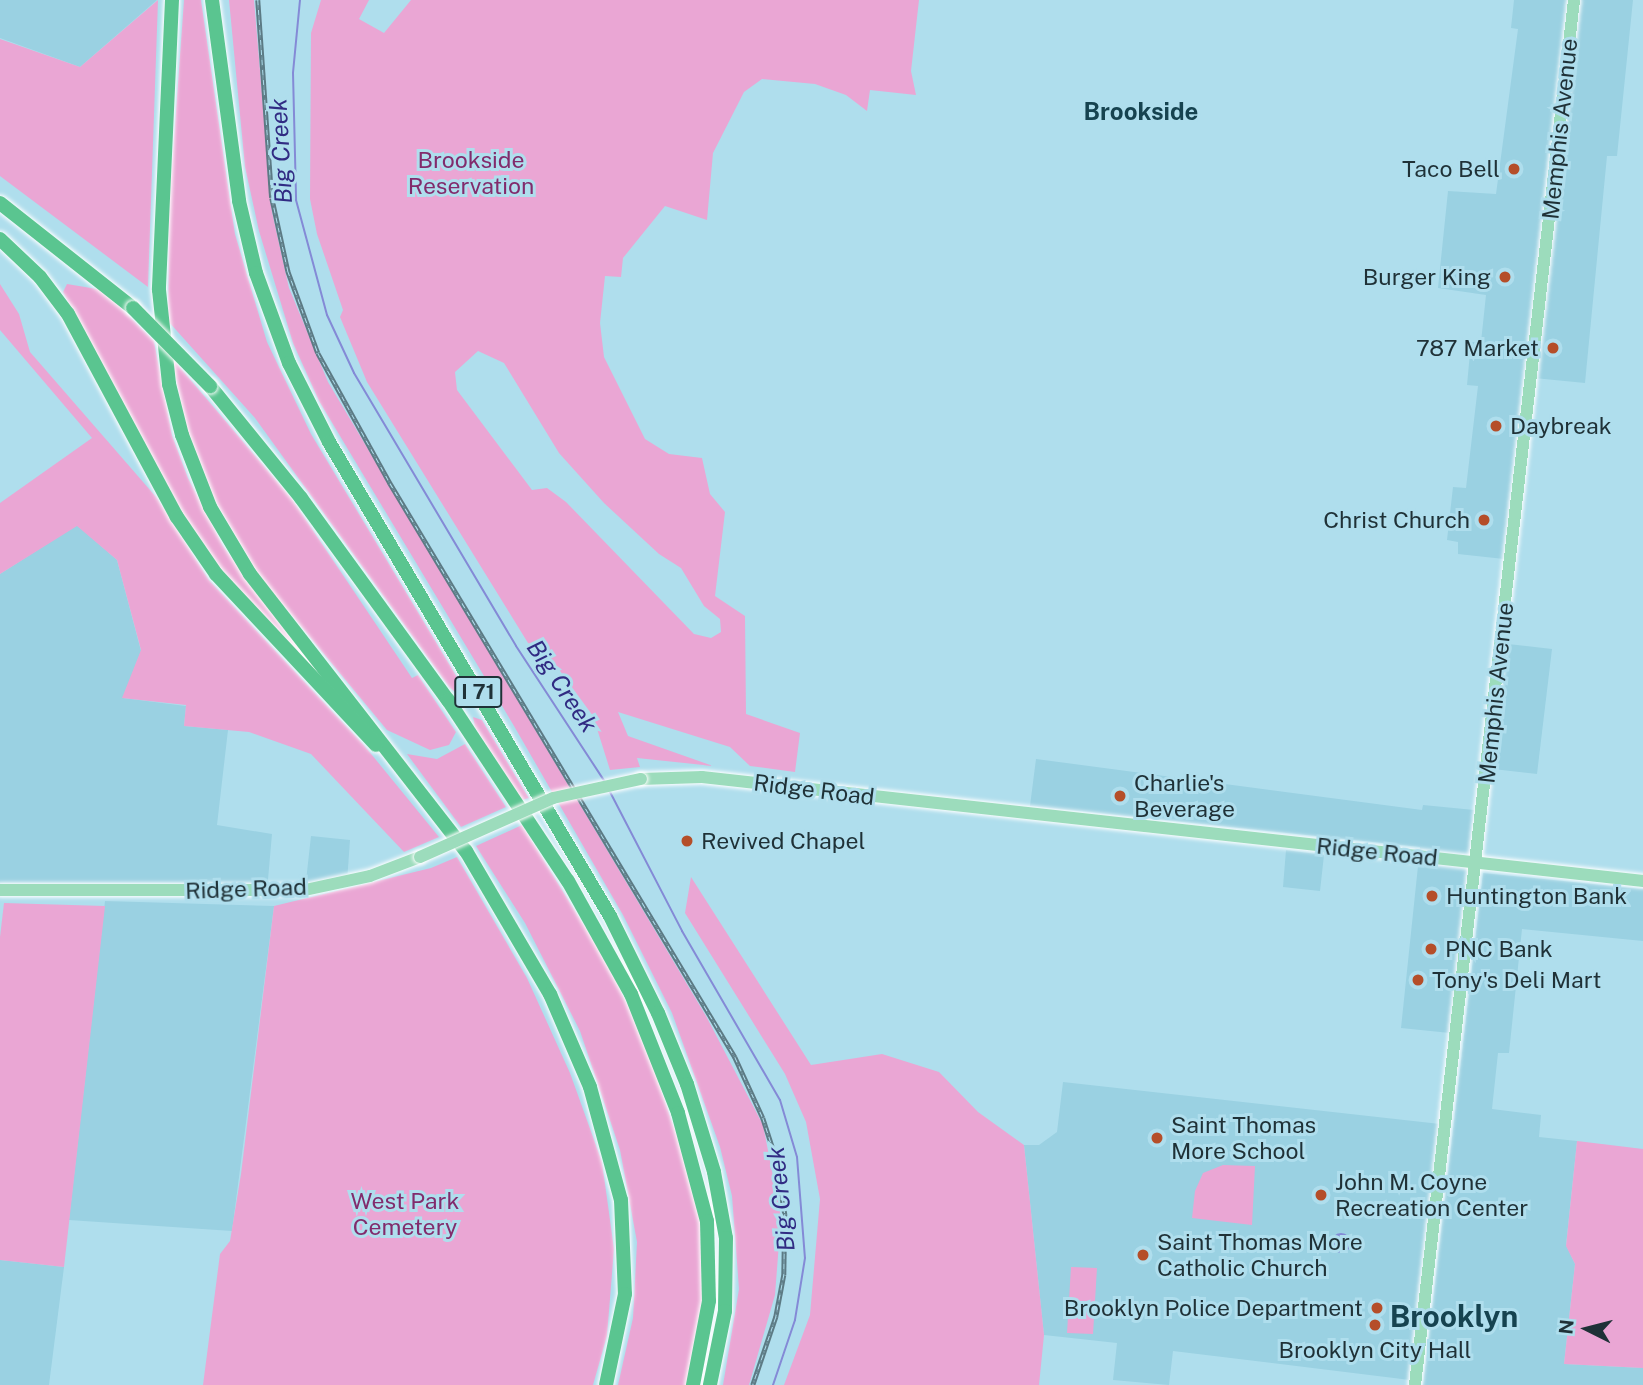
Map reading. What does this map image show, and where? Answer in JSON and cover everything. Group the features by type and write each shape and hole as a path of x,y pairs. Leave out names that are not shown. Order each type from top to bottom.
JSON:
{"highway":[{"path":"172,0 159,290 169,384 190,458 210,507 250,574 445,821 509,917 550,994 609,1144 621,1200 626,1270 622,1316 606,1385"},
{"name":"I 71","path":"212,0 239,201 256,272 289,363 330,442 610,916 658,1013 687,1084 714,1172 726,1238 725,1311 710,1385"},
{"path":"0,203 133,309 210,386 301,498 449,700 568,881 631,994 682,1125 707,1220 709,1301 693,1385"},
{"path":"0,239 40,277 68,314 177,517 216,573 445,821"}],"main road":[{"name":"Memphis Avenue","path":"1415,1385 1478,862 1574,0"},
{"name":"Ridge Road","path":"0,890 305,890 370,876 420,857 553,798 641,779 702,777 1643,881"}],"shaded area":[{"path":"0,0 157,0 80,67 0,38"},
{"path":"1514,0 1633,0 1617,156 1607,156 1585,383 1524,377 1504,559 1458,554 1458,542 1447,540 1453,487 1466,488 1478,386 1467,385 1471,342 1481,342 1486,295 1438,288 1448,191 1496,194 1518,29 1511,28"},
{"path":"77,525 117,560 141,651 123,698 186,706 184,726 228,730 217,825 272,834 267,891 0,890 0,574"},
{"path":"1508,644 1552,649 1537,774 1493,769"},
{"path":"1036,759 1422,810 1423,805 1474,810 1450,1033 1401,1028 1420,847 1030,806"},
{"path":"311,836 350,840 347,882 305,890"},
{"path":"1286,850 1324,855 1320,891 1283,887"},
{"path":"1483,873 1643,889 1643,941 1522,929 1509,1053 1498,1053 1492,1109 1541,1115 1539,1137 1577,1141 1566,1245 1575,1264 1564,1364 1643,1368 1643,1385 1423,1385"},
{"path":"105,901 274,906 232,1231 69,1220"},
{"path":"1063,1082 1440,1124 1410,1380 1173,1351 1169,1385 1113,1380 1117,1343 1044,1335 1024,1145 1039,1145 1057,1132"},
{"path":"0,1260 64,1267 49,1385 0,1385"}],"green space":[{"path":"158,0 148,287 0,176 0,39 80,67"},
{"path":"184,0 201,0 235,234 267,342 311,434 466,692 463,699 449,687 255,418 168,321 169,207"},
{"path":"229,0 254,0 272,212 289,288 328,382 706,1016 763,1125 781,1217 775,1295 749,1385 723,1385 739,1289 732,1196 720,1147 672,1013 623,915 514,726 319,401 293,343 259,231 245,167"},
{"name":"Brookside Reservation","path":"321,0 369,0 359,19 384,33 411,0 919,0 911,71 916,95 870,90 867,111 846,95 815,84 762,79 744,92 713,153 707,220 665,206 623,258 621,277 605,276 600,323 604,357 645,439 669,454 702,458 710,494 725,512 715,596 745,616 746,714 800,733 795,772 750,766 730,747 618,712 628,736 713,766 637,758 640,767 610,770 593,716 544,649 528,643 367,382 340,317 343,310 317,234 310,199 311,33","holes":["478,351 504,363 559,453 604,503 659,554 681,568 704,606 720,619 721,632 711,638 694,634 566,502 547,488 532,490 457,390 455,372"]},
{"path":"0,284 19,314 30,352 157,498 209,580 363,744 439,837 404,852 311,754 249,732 184,726 186,705 122,698 141,650 117,560 77,526 0,574 0,503 92,438 0,330"},
{"path":"67,284 103,290 154,341 172,435 188,478 223,546 318,675 222,573 184,520 63,292"},
{"path":"172,358 292,499 412,678 418,675 456,732 449,745 430,750 387,730 259,576 214,499 186,429"},
{"path":"473,717 482,720 529,798 522,800 475,727"},
{"path":"465,744 506,807 461,827 407,754 437,759"},
{"path":"522,825 606,961 643,1037 699,1201 706,1281 687,1385 618,1385 633,1318 637,1242 620,1150 580,1031 525,923 476,846"},
{"name":"West Park Cemetery","path":"457,857 527,978 570,1073 602,1162 614,1249 607,1336 593,1385 203,1385 220,1254 230,1241 241,1174 274,906 431,868"},
{"path":"691,877 811,1065 882,1054 939,1072 978,1112 1024,1145 1044,1335 1039,1385 784,1385 810,1315 820,1199 806,1122 785,1074 685,913"},
{"path":"4,903 105,906 64,1267 0,1260 0,937"},
{"path":"1577,1141 1643,1149 1643,1368 1564,1364 1575,1264 1566,1246"},
{"path":"1223,1165 1255,1166 1252,1225 1192,1218 1195,1191 1203,1173"},
{"path":"1071,1267 1097,1268 1093,1334 1067,1333"}],"water":[{"path":"1341,1233 1348,1236 1351,1243 1348,1250 1341,1253 1334,1250 1331,1243 1334,1236"}],"waterway":[{"name":"Big Creek","path":"300,0 293,73 296,200 327,315 354,373 516,646 605,782"},
{"name":"Big Creek","path":"609,790 682,931 780,1100 797,1157 805,1258 795,1320 773,1385"}],"railway":[{"path":"258,0 272,198 288,271 318,353 390,483 735,1057 763,1118 776,1158 785,1214 784,1275 776,1317 753,1385"}],"place":[{"name":"Taco Bell","path":"1514,169"},
{"name":"Burger King","path":"1505,277"},
{"name":"787 Market","path":"1553,348"},
{"name":"Daybreak","path":"1496,426"},
{"name":"Christ Church","path":"1484,520"},
{"name":"Charlie's Beverage","path":"1120,796"},
{"name":"Revived Chapel","path":"687,841"},
{"name":"Huntington Bank","path":"1432,896"},
{"name":"PNC Bank","path":"1431,949"},
{"name":"Tony's Deli Mart","path":"1418,980"},
{"name":"Saint Thomas More School","path":"1157,1138"},
{"name":"John M. Coyne Recreation Center","path":"1321,1195"},
{"name":"Saint Thomas More Catholic Church","path":"1143,1255"},
{"name":"Brooklyn Police Department","path":"1377,1308"},
{"name":"Brooklyn City Hall","path":"1375,1325"}],"district":[{"name":"Brookside","path":"1141,112"},
{"name":"Brooklyn","path":"1454,1316"}]}
